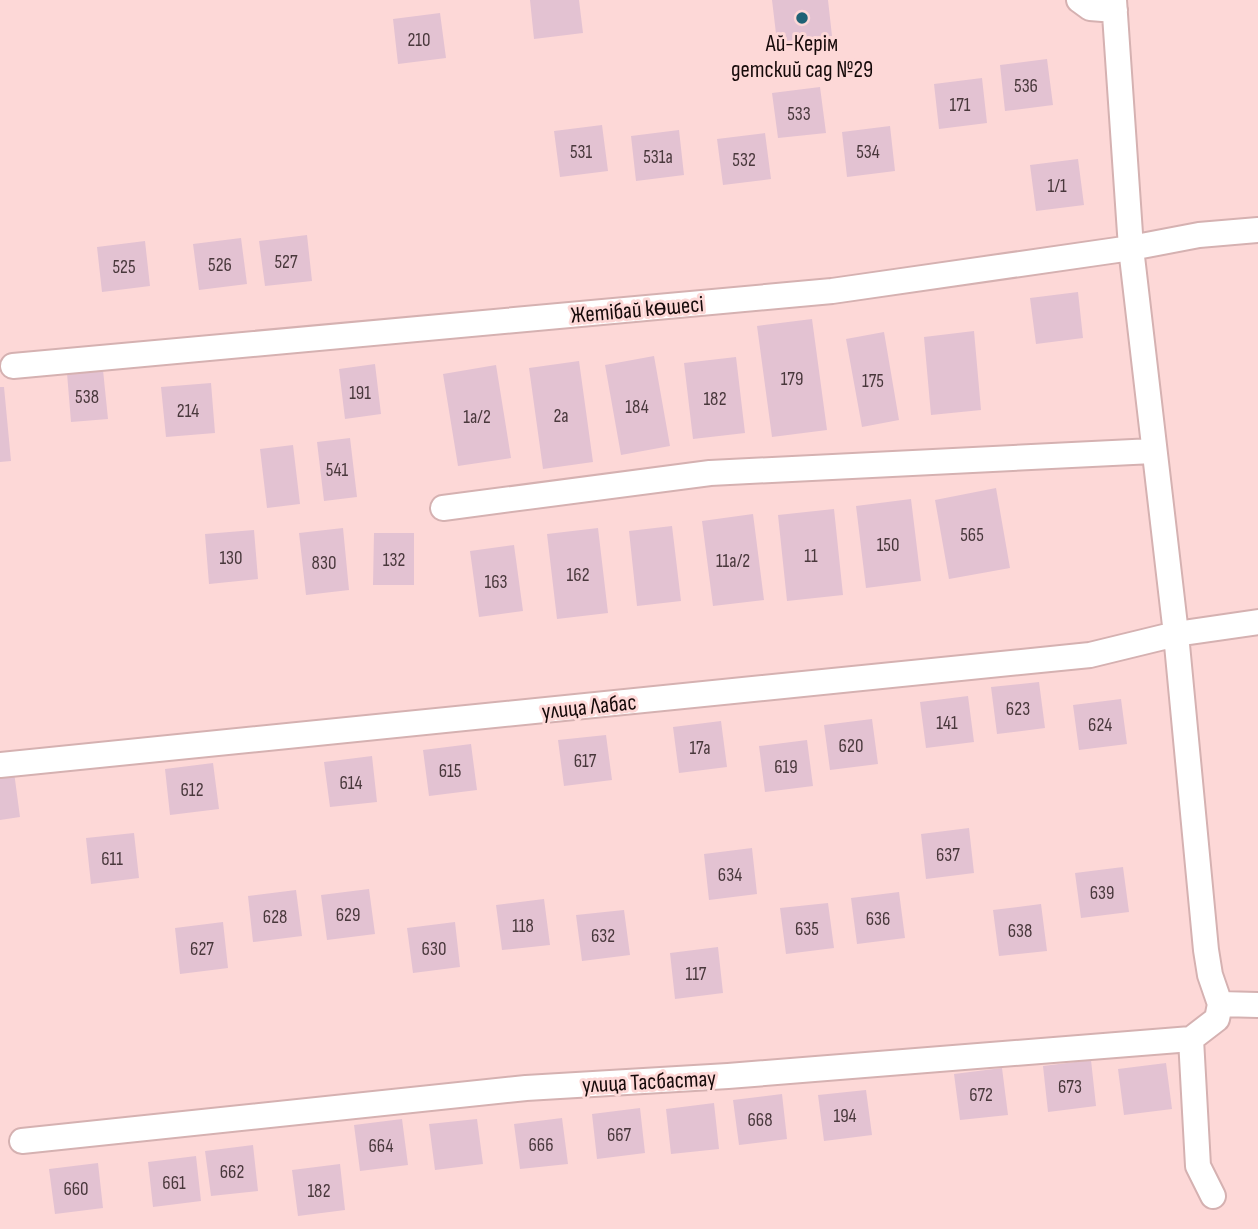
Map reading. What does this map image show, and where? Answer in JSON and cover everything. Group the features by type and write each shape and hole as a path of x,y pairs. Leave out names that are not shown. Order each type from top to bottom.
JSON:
{"street":[{"path":"1079,0 1090,8 1114,5 1131,248 1176,634 1206,950 1210,975 1220,1004 1217,1019 1191,1039 1198,1166 1213,1196"},
{"name":"Жетібай көшесі","path":"13,366 832,291 1131,248 1199,235 1258,230"},
{"path":"443,508 710,473 1153,451"},
{"name":"улица Лабас","path":"0,765 1090,655 1176,634 1258,622"},
{"path":"1220,1004 1258,1005"},
{"name":"улица Тасбастау","path":"22,1141 526,1088 728,1076 1191,1039"}],"building":[{"path":"530,0 579,0 583,33 534,39"},
{"name":"Ай-Керім детский сад №29","path":"772,0 828,0 832,36 777,42"},
{"path":"440,13 446,58 398,64 393,19"},
{"path":"1047,59 1053,105 1005,111 1000,65"},
{"path":"982,78 987,123 939,129 934,84"},
{"path":"820,87 826,133 778,138 772,93"},
{"path":"602,125 608,171 560,177 554,131"},
{"path":"890,126 895,171 847,177 842,132"},
{"path":"679,130 684,175 636,181 631,136"},
{"path":"765,133 771,179 723,185 717,139"},
{"path":"1078,159 1084,205 1036,211 1030,165"},
{"path":"307,235 312,281 265,286 259,241"},
{"path":"241,238 247,284 199,290 193,244"},
{"path":"145,241 150,286 102,292 97,247"},
{"path":"1078,292 1083,338 1036,344 1030,298"},
{"path":"812,319 827,430 772,437 757,326"},
{"path":"974,331 981,410 931,415 924,337"},
{"path":"884,332 899,420 862,427 846,339"},
{"path":"654,356 670,446 621,455 605,365"},
{"path":"736,357 745,433 693,439 684,363"},
{"path":"579,361 593,462 543,469 529,368"},
{"path":"375,364 381,414 345,419 339,369"},
{"path":"496,365 511,458 458,466 443,374"},
{"path":"103,370 108,419 71,422 67,373"},
{"path":"211,383 215,433 166,437 161,387"},
{"path":"0,387 4,387 11,461 0,462"},
{"path":"350,438 357,497 324,501 317,442"},
{"path":"293,445 300,504 267,508 260,449"},
{"path":"996,488 1010,568 949,579 935,500"},
{"path":"911,499 921,581 866,588 856,506"},
{"path":"834,509 843,595 787,601 778,515"},
{"path":"753,514 764,600 713,606 702,521"},
{"path":"672,526 681,601 637,606 629,531"},
{"path":"343,528 349,590 306,595 299,533"},
{"path":"598,528 608,613 557,619 547,534"},
{"path":"254,530 258,579 209,584 205,534"},
{"path":"374,533 414,533 414,585 373,585"},
{"path":"514,545 523,611 479,617 470,551"},
{"path":"1039,682 1045,728 997,734 991,687"},
{"path":"968,696 974,742 926,748 920,702"},
{"path":"1121,699 1127,744 1079,750 1073,705"},
{"path":"872,719 878,764 830,770 824,725"},
{"path":"721,721 727,767 679,773 673,727"},
{"path":"606,735 612,780 564,786 558,740"},
{"path":"807,740 813,786 765,792 759,746"},
{"path":"471,744 477,790 429,796 423,750"},
{"path":"372,756 377,802 330,807 324,762"},
{"path":"213,763 219,809 170,815 165,769"},
{"path":"14,772 20,817 0,820 0,773"},
{"path":"969,828 974,873 926,879 921,834"},
{"path":"134,833 139,878 91,884 86,838"},
{"path":"752,848 757,894 709,900 704,854"},
{"path":"1123,867 1129,912 1081,918 1075,873"},
{"path":"369,889 375,934 327,940 321,895"},
{"path":"296,890 302,936 253,942 248,896"},
{"path":"899,892 905,938 857,944 851,898"},
{"path":"544,899 550,945 502,950 496,905"},
{"path":"828,903 834,948 786,954 780,908"},
{"path":"1041,904 1047,951 999,956 993,910"},
{"path":"624,910 630,955 582,961 576,915"},
{"path":"223,922 228,968 180,974 175,928"},
{"path":"455,922 460,967 413,973 407,928"},
{"path":"718,947 723,993 675,999 670,953"},
{"path":"1091,1060 1096,1106 1048,1112 1043,1066"},
{"path":"1166,1063 1172,1109 1124,1115 1118,1069"},
{"path":"1002,1068 1008,1115 960,1120 954,1074"},
{"path":"866,1090 872,1135 824,1141 818,1095"},
{"path":"782,1094 787,1139 739,1145 733,1100"},
{"path":"714,1103 719,1149 671,1154 666,1109"},
{"path":"640,1108 645,1153 597,1159 592,1114"},
{"path":"562,1118 568,1164 520,1169 514,1124"},
{"path":"402,1119 408,1165 360,1171 354,1125"},
{"path":"477,1119 483,1164 435,1170 429,1124"},
{"path":"253,1145 258,1191 211,1196 205,1151"},
{"path":"196,1156 201,1201 153,1207 148,1162"},
{"path":"98,1163 103,1208 55,1214 49,1169"},
{"path":"340,1164 345,1210 298,1216 292,1170"}],"place":[{"name":"Ай-Керім детский сад №29","path":"802,18"}]}
